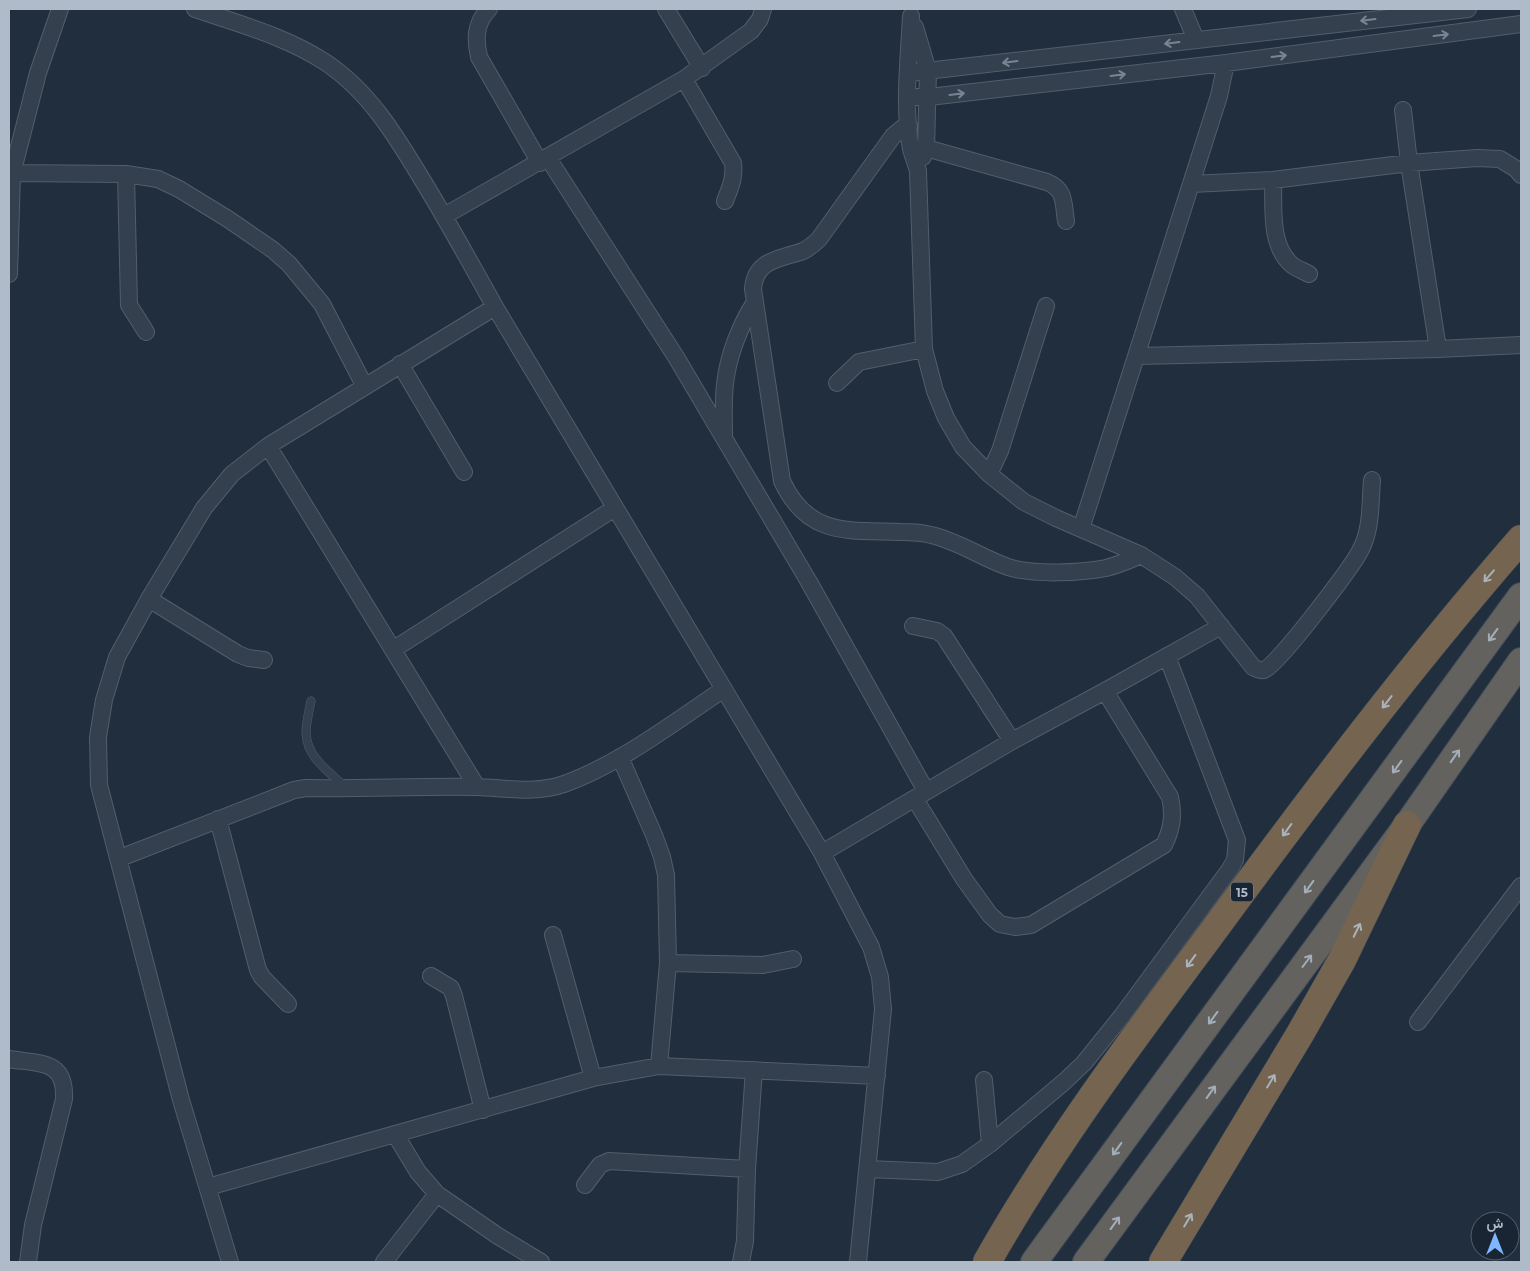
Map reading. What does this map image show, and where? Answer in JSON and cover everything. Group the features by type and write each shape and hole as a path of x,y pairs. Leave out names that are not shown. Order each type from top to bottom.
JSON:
{"highway":[{"name":"15","path":"987,1262 1009,1223 1105,1078 1293,822 1462,607 1521,539"},
{"path":"1034,1262 1521,596"},
{"path":"1086,1262 1407,825 1521,661"},
{"path":"1163,1262 1300,1034 1342,960 1407,825"}],"street":[{"path":"9,274 10,173 38,73 60,9"},
{"path":"195,9 286,41 324,61 343,75 390,127 444,216 495,307 822,853 871,947 880,977 883,1009 858,1262"},
{"path":"489,9 480,20 477,29 476,39 479,57 544,160 676,357 814,591 964,879 990,915 1000,924 1014,927 1031,925 1164,845 1169,835 1172,822 1170,797 1105,691"},
{"path":"666,9 702,68"},
{"path":"444,216 684,80 751,31 760,19 763,9"},
{"path":"1183,9 1196,40"},
{"path":"909,73 1468,9"},
{"path":"910,12 928,71 929,97 919,148 918,171 924,349 935,391 946,418 964,447 989,474 1024,502 1141,555 1175,576 1197,596 1253,668 1259,670 1264,670 1269,666 1291,644 1360,551 1369,524 1372,480"},
{"path":"910,12 909,126 919,148"},
{"path":"908,98 1226,63 1521,24"},
{"path":"1081,529 1192,184 1219,96 1226,63"},
{"path":"684,80 733,163 733,182 725,201"},
{"path":"1403,110 1409,163 1438,349"},
{"path":"909,126 905,126 893,136 819,239 811,247 778,258 767,264 754,280 755,302 782,481 792,499 810,518 825,526 850,530 929,534 944,538 1008,567 1051,573 1103,569 1141,555"},
{"path":"919,148 1056,186 1061,191 1066,221"},
{"path":"1192,184 1273,180 1409,163 1477,158 1500,159 1516,168 1521,175"},
{"path":"10,173 126,174 158,179 179,189 228,219 273,250 289,264 322,304 364,385"},
{"path":"126,174 129,305 146,332"},
{"path":"1273,180 1276,239 1280,250 1294,266 1309,274"},
{"path":"724,438 727,370 745,317 755,302"},
{"path":"989,474 1000,451 1046,306"},
{"path":"230,1262 181,1100 120,858 99,786 98,737 104,700 117,657 149,599 204,508 232,474 268,446 364,385 495,307"},
{"path":"1138,356 1438,349 1521,345"},
{"path":"837,383 859,362 924,349"},
{"path":"400,364 464,472"},
{"path":"268,446 477,787"},
{"path":"394,649 615,508"},
{"path":"149,599 238,654 248,658 264,660"},
{"path":"913,626 937,632 944,636 1012,741"},
{"path":"822,853 1012,741 1221,626"},
{"path":"868,1169 938,1172 962,1164 990,1144 1084,1063 1132,1002 1230,869 1235,860 1237,840 1167,656"},
{"path":"120,858 294,790 306,788 477,787 524,789 562,784 589,774 620,758 724,689"},
{"path":"620,758 662,858 666,876 668,963 659,1066"},
{"path":"218,819 258,970 262,977 288,1004"},
{"path":"1418,1022 1521,886"},
{"path":"553,935 593,1078"},
{"path":"668,963 763,965 793,959"},
{"path":"431,976 451,988 483,1110"},
{"path":"9,1059 53,1067 60,1073 65,1084 64,1099 33,1225 28,1262"},
{"path":"208,1187 593,1078 659,1066 877,1076"},
{"path":"741,1262 745,1241 754,1070"},
{"path":"984,1080 990,1144"},
{"path":"395,1134 418,1172 437,1194 498,1236 541,1262"},
{"path":"585,1185 600,1165 609,1161 748,1169"},
{"path":"384,1262 437,1194"}],"lane":[{"path":"311,701 306,732 308,750 319,764 347,789"}]}
